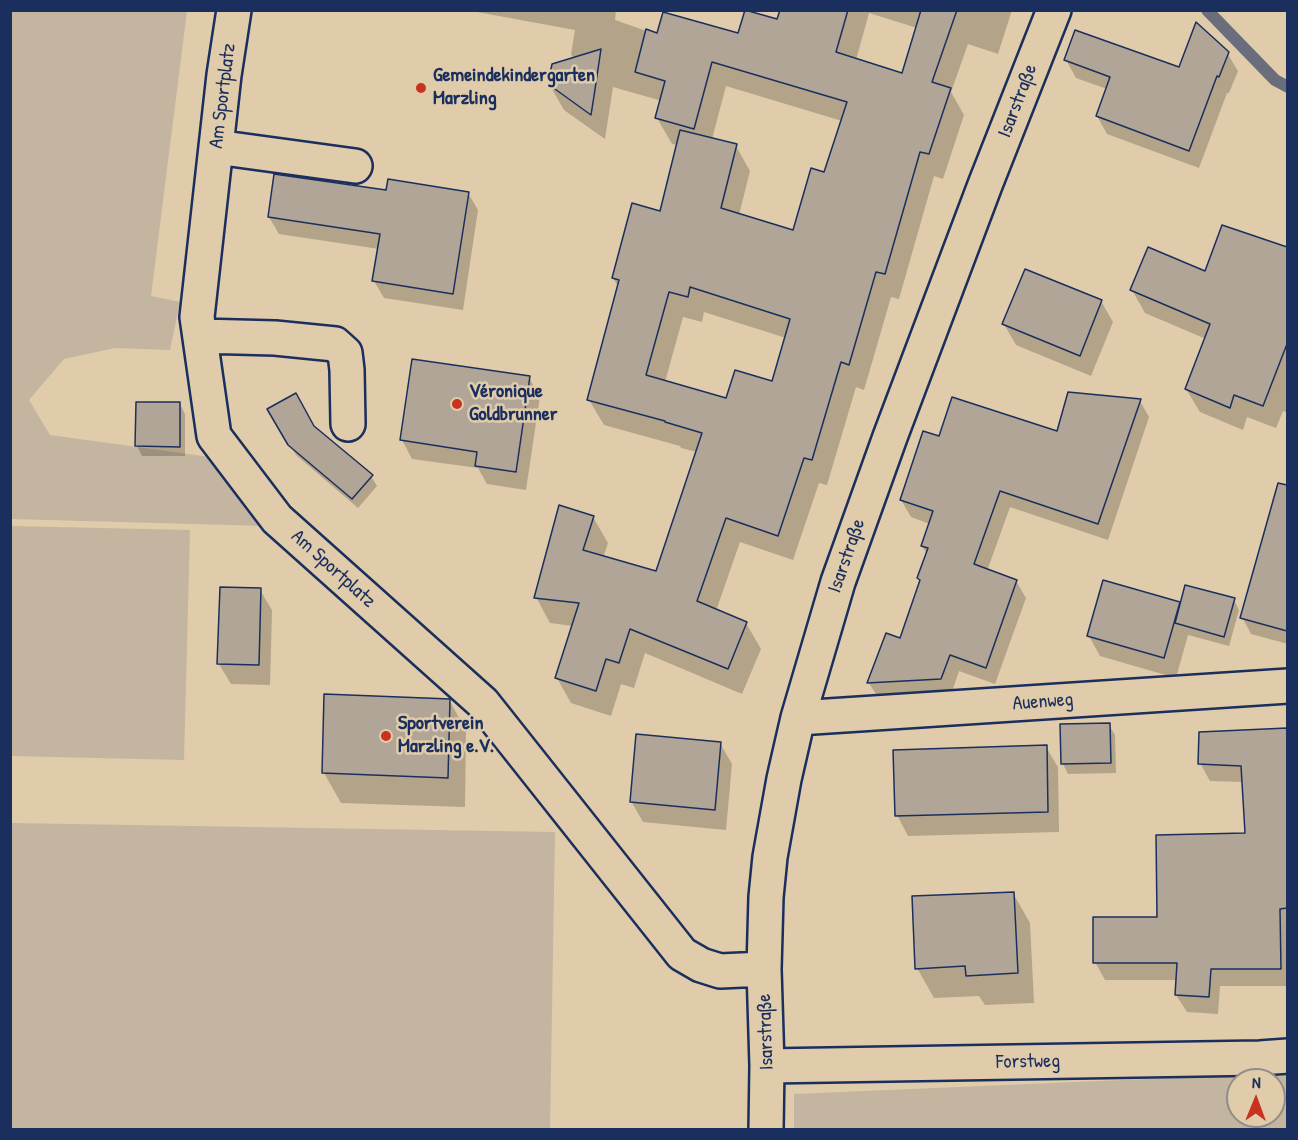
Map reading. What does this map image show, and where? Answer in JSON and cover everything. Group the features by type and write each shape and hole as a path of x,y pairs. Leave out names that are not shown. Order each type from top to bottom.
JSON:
{"street":[{"name":"Am Sportplatz","path":"234,10 224,75 197,316 214,436 277,519 483,703 682,954 700,965 720,971 764,969"},
{"name":"Isarstraße","path":"766,1130 768,1066 764,969 766,897 770,857 798,718 838,582 882,459 985,185 1054,10"},
{"path":"216,147 355,166"},
{"path":"200,336 275,338 335,344 345,353 348,424"},
{"name":"Auenweg","path":"798,718 1287,686"},
{"name":"Forstweg","path":"768,1066 1287,1056"}],"shaded area":[{"path":"11,11 187,11 151,296 180,302 170,350 115,348 64,359 29,400 50,435 210,457 220,474 249,499 266,526 11,519"},
{"path":"11,526 190,530 184,760 11,756"},
{"path":"11,823 555,832 550,1129 11,1129"},
{"path":"1287,1073 1287,1129 794,1129 794,1094 1226,1076 1226,1128 1286,1128"}],"building":[{"path":"745,10 777,19 780,10 848,10 836,52 902,73 921,10 957,10 932,82 951,88 929,154 920,152 885,274 876,272 849,365 841,362 812,460 804,458 778,536 726,518 697,601 747,622 728,669 630,629 619,663 606,659 596,691 555,678 579,603 534,598 559,505 594,516 583,550 656,571 702,433 587,400 619,280 612,278 632,203 660,211 680,130 737,144 721,208 793,230 811,168 824,172 847,102 712,62 694,129 655,118 665,81 635,72 646,29 657,33 663,12 738,33","holes":["690,287 790,319 772,381 735,370 726,398 646,375 669,292 688,297"]},
{"path":"1196,22 1229,52 1219,77 1217,76 1189,151 1096,116 1110,77 1064,60 1075,30 1179,67"},
{"path":"601,49 591,115 548,84 552,64"},
{"path":"274,174 386,190 388,179 469,192 453,294 372,281 380,234 268,217"},
{"path":"1222,225 1287,247 1287,344 1263,406 1234,395 1230,408 1185,389 1210,324 1130,290 1148,247 1205,271"},
{"path":"1025,269 1102,300 1080,356 1002,324"},
{"path":"412,359 530,376 516,472 475,466 477,452 400,440"},
{"path":"1068,392 1141,399 1098,524 1000,491 974,564 1017,580 986,668 950,655 941,679 867,683 886,633 900,638 920,580 917,578 928,548 921,546 933,511 900,500 923,431 939,436 952,397 1057,431"},
{"path":"296,393 314,426 373,475 352,499 288,445 267,409"},
{"path":"136,402 180,402 180,447 135,446"},
{"path":"1278,483 1287,485 1287,631 1240,618"},
{"path":"1103,580 1180,602 1164,658 1087,636"},
{"path":"1185,585 1235,598 1224,637 1175,623"},
{"path":"220,587 261,588 259,665 217,664"},
{"name":"Sportverein Marzling e.V.","path":"324,694 450,699 448,778 322,773"},
{"path":"1110,723 1111,763 1061,764 1060,724"},
{"path":"1287,728 1287,908 1280,909 1281,969 1211,969 1209,997 1175,995 1177,963 1093,963 1093,917 1157,917 1156,835 1245,833 1241,766 1198,764 1199,732"},
{"path":"636,734 721,742 715,810 630,802"},
{"path":"1047,745 1048,812 895,816 893,750"},
{"path":"1014,892 1018,973 966,976 965,966 915,969 912,896"}],"waterway":[{"path":"1207,10 1275,80 1288,87"}],"place":[{"name":"Gemeindekindergarten Marzling","path":"421,88"},
{"name":"Véronique Goldbrunner","path":"457,404"},
{"name":"Sportverein Marzling e.V.","path":"386,736"}]}
